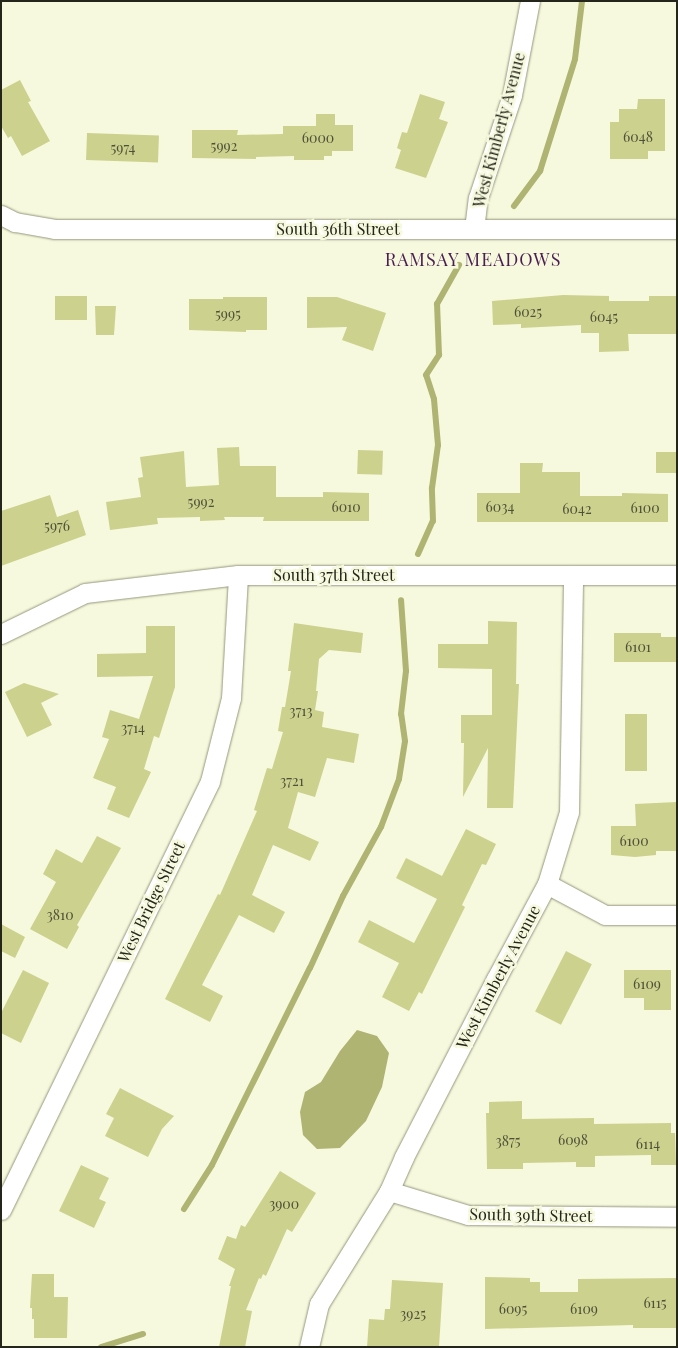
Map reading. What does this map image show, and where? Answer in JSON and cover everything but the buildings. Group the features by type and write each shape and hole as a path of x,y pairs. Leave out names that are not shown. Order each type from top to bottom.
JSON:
{"street":[{"name":"West Kimberly Avenue","path":"474,229 478,198 512,95 530,1"},
{"name":"South 36th Street","path":"1,215 15,222 54,229 677,229"},
{"name":"South 37th Street","path":"1,634 85,593 238,575 677,575"},
{"name":"West Bridge Street","path":"1,1210 210,781 231,698 238,575"},
{"name":"West Kimberly Avenue","path":"309,1347 319,1304 389,1191 461,1047 547,884 570,812 573,575"},
{"path":"547,884 605,915 677,915"},
{"name":"South 39th Street","path":"389,1191 468,1215 677,1217"}],"shaded area":[{"path":"357,1030 377,1036 389,1053 382,1087 366,1121 340,1148 317,1149 303,1135 300,1112 305,1092 321,1082 340,1051"}],"waterway":[{"path":"514,206 540,171 575,59 582,1"},
{"path":"418,554 433,521 432,488 438,445 434,399 426,375 439,355 437,304 459,265"},
{"path":"184,1209 212,1165 310,968 343,896 381,827 399,779 405,741 401,714 406,671 401,600"},
{"path":"101,1347 143,1334"}],"district":[{"name":"RAMSAY MEADOWS","path":"473,259"}]}
